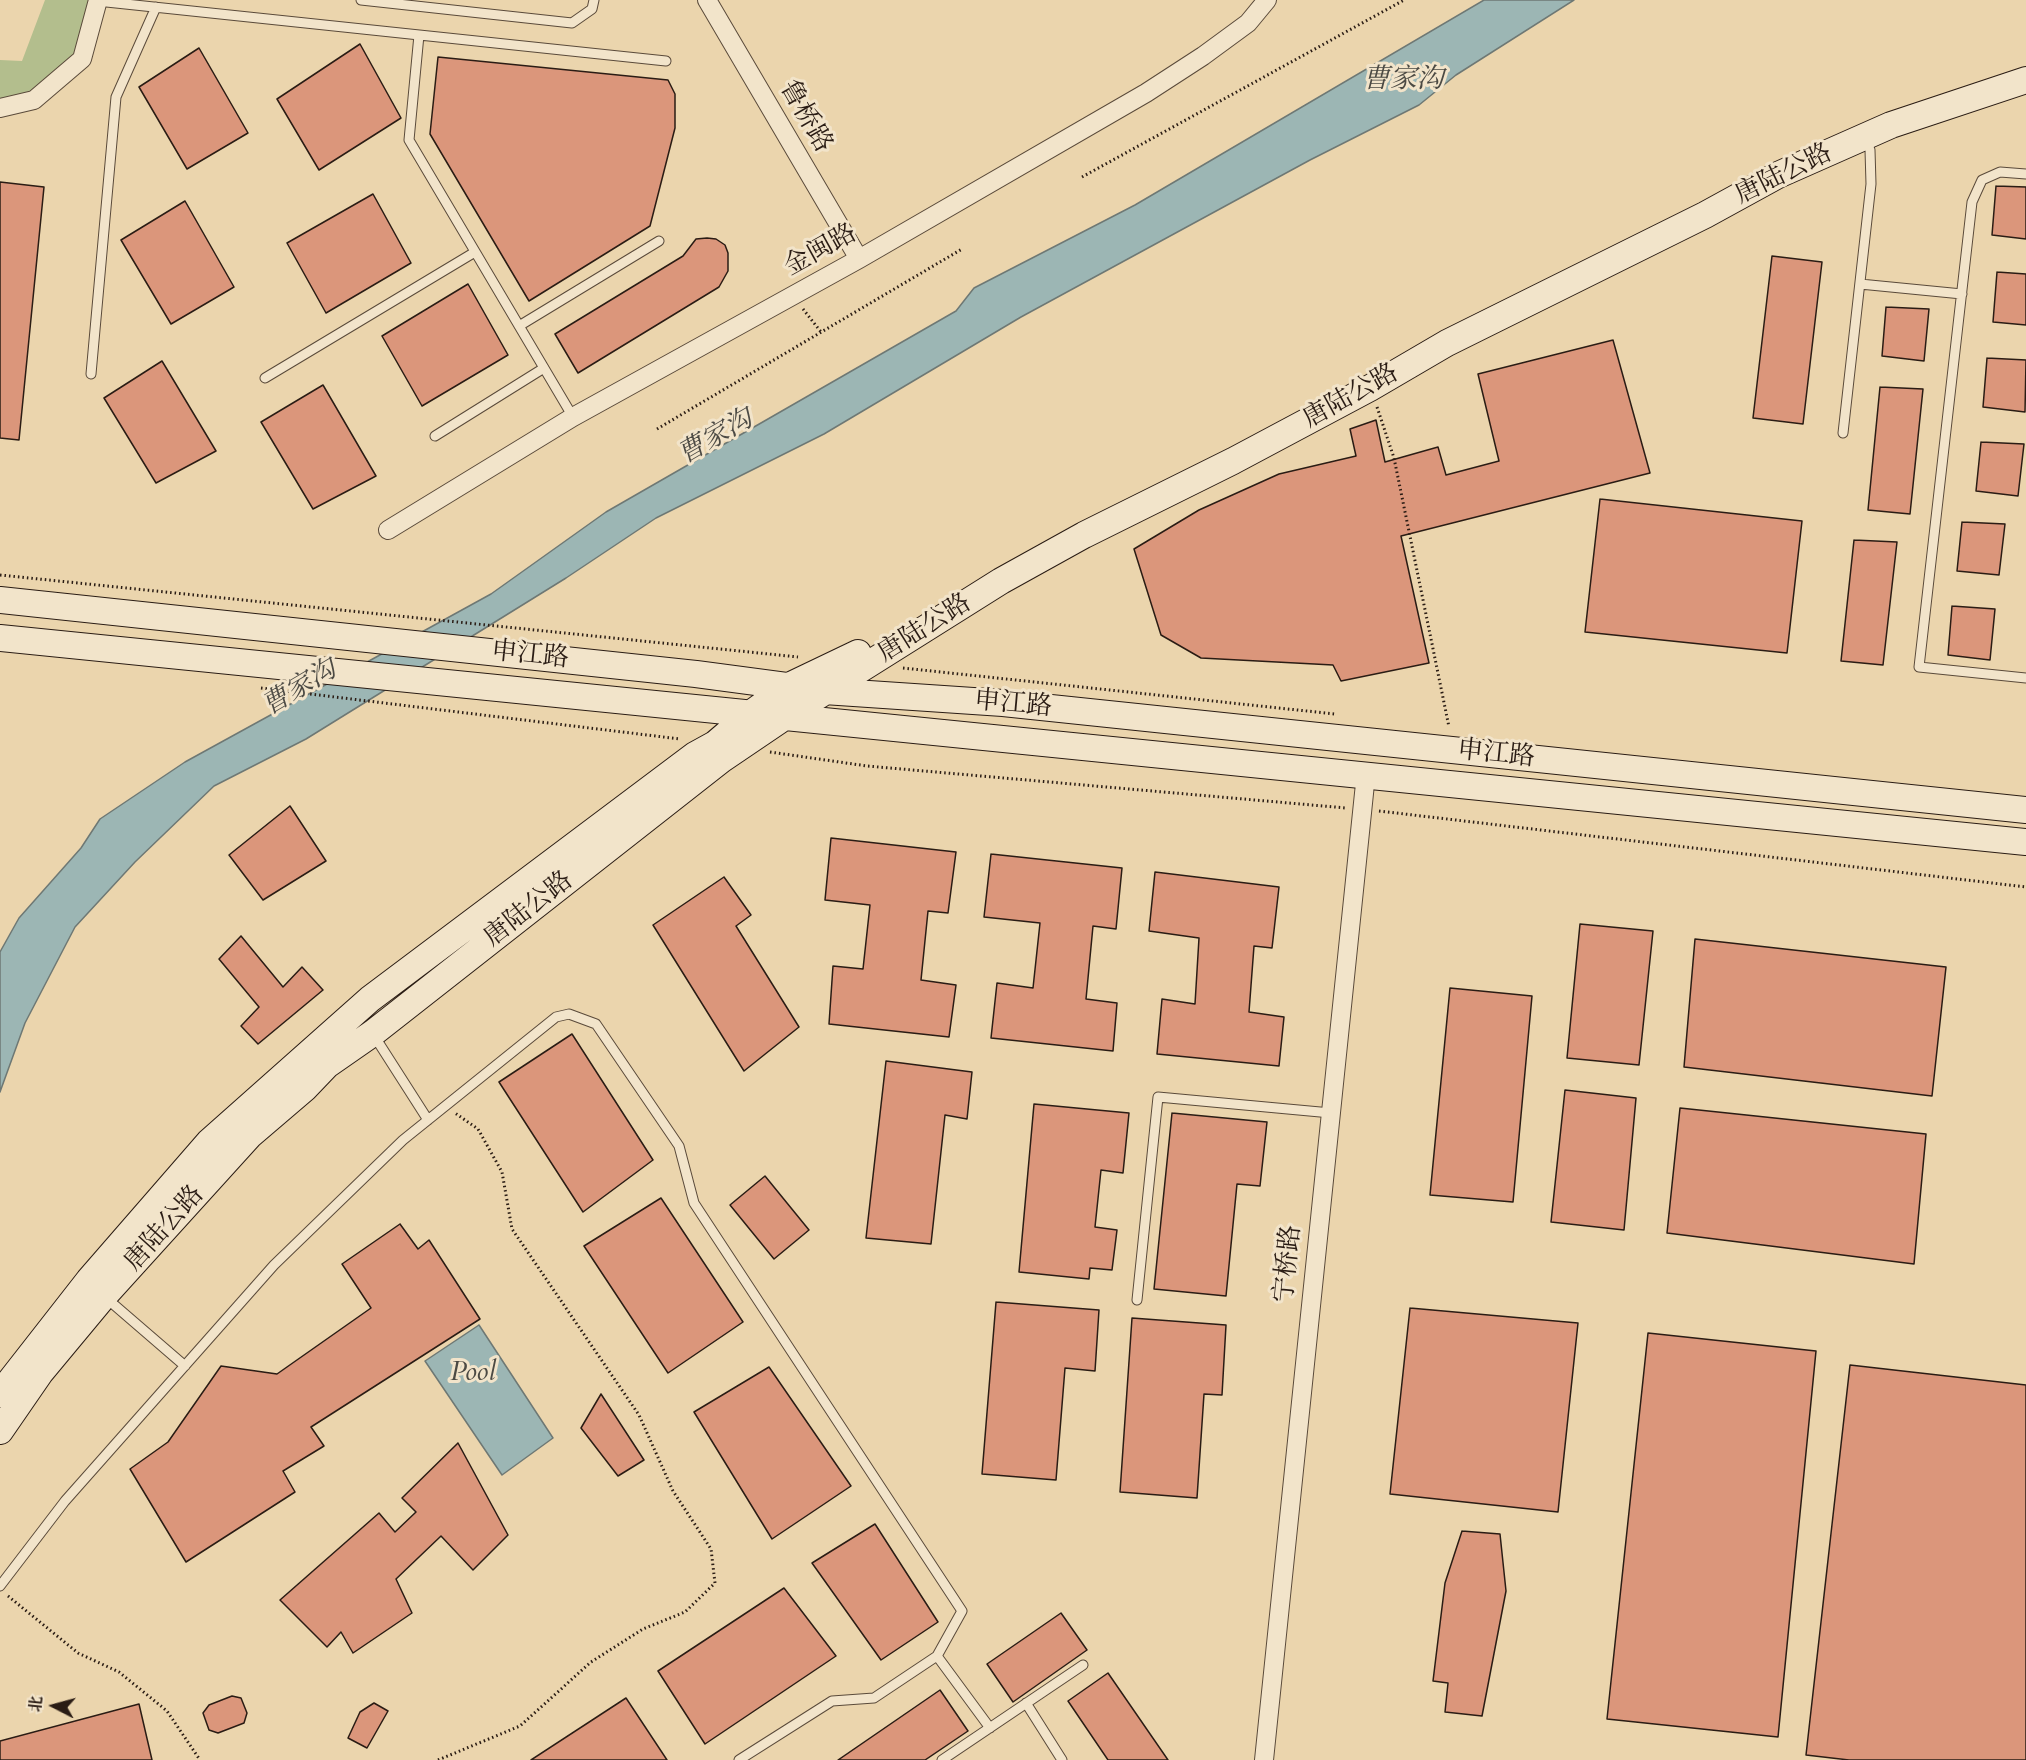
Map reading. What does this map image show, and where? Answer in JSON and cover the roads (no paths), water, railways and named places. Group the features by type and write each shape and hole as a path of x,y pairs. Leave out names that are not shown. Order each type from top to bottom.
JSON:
{"main road":[{"name":"唐陆公路","path":"0,1394 89,1280 209,1142 370,999 695,755 716,744 750,714 789,686 887,638 1063,531 1295,412 1474,312 1632,232 2026,62"},
{"name":"唐陆公路","path":"0,1431 40,1373 104,1296 250,1135 327,1065 373,1033 721,760 783,718 1022,569 1370,388 1447,343 1705,215 1862,131 1891,125 2026,80"},
{"name":"申江路","path":"0,600 662,670 824,691 1003,703 2026,810"},
{"name":"申江路","path":"0,638 2026,842"}],"street":[{"name":"鲁桥路","path":"707,0 859,259"},
{"name":"金闽路","path":"388,530 573,417 859,259 1175,75 1248,23 1267,0"},
{"path":"0,108 34,100 82,59 98,1"},
{"name":"宁桥路","path":"1264,1760 1366,774"}],"lane":[{"path":"361,0 572,23 592,9 594,0"},
{"path":"98,1 666,61"},
{"path":"91,374 116,97 156,7"},
{"path":"419,35 409,140 573,417"},
{"path":"1843,433 1871,184 1870,150 1862,131"},
{"path":"2026,174 2000,172 1982,180 1972,202 1920,667 2026,678"},
{"path":"519,326 659,242"},
{"path":"265,378 475,252"},
{"path":"1860,284 1962,294"},
{"path":"435,436 544,369"},
{"path":"0,1588 65,1500 274,1265 403,1140 556,1017 569,1014 596,1024 679,1146 694,1203 963,1611 937,1656 874,1698 831,1701 739,1760"},
{"path":"373,1033 428,1120"},
{"path":"1137,1300 1158,1097 1331,1113"},
{"path":"104,1296 185,1366"},
{"path":"937,1656 990,1728"},
{"path":"943,1760 1083,1665"},
{"path":"1026,1703 1062,1760"}],"water":[{"name":"曹家沟","path":"1484,0 1574,0 1456,75 1419,105 1310,160 1021,317 824,434 656,518 566,578 306,739 214,786 135,862 75,927 25,1023 0,1092 0,952 19,918 81,848 100,819 185,762 491,594 606,512 956,311 974,288 1135,205"},
{"name":"Pool","path":"479,1325 553,1438 502,1475 425,1361"}]}
